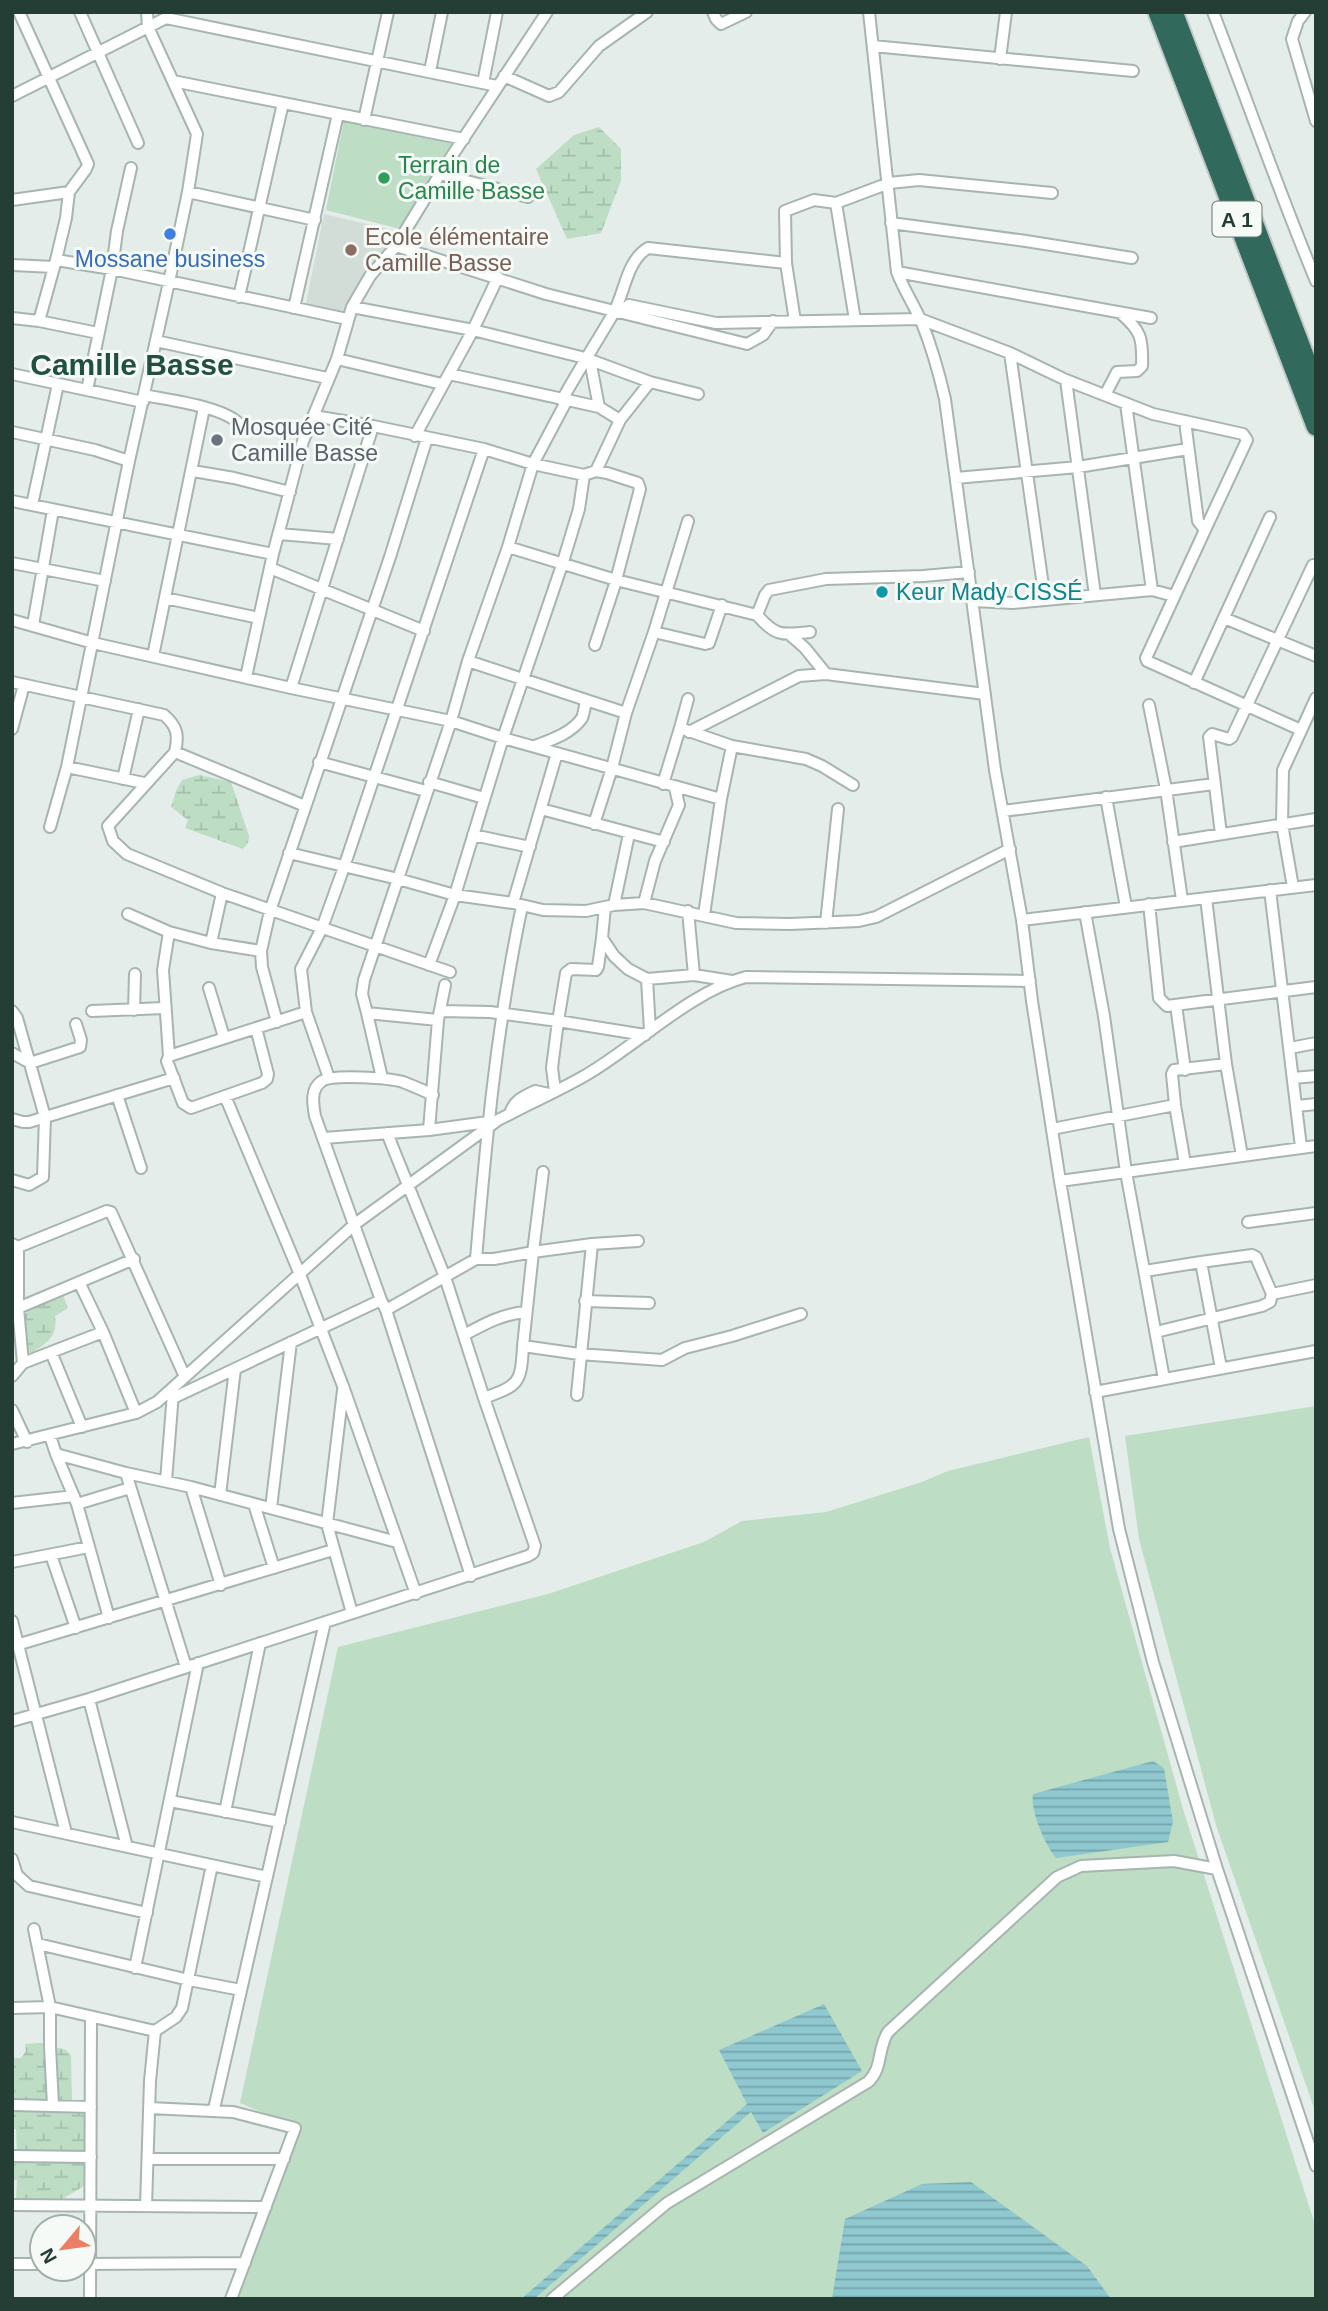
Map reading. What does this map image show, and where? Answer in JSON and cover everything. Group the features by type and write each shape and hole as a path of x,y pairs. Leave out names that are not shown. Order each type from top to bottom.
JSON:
{"highway":[{"name":"A 1","path":"1158,12 1316,426"},
{"name":"A 1","path":"1173,12 1316,387"}],"street":[{"path":"19,12 88,164 69,192 55,264 39,321"},
{"path":"80,12 138,143"},
{"path":"50,827 67,767 188,192 197,134 148,27 146,12"},
{"path":"365,120 388,12"},
{"path":"430,71 442,12"},
{"path":"483,83 497,12"},
{"path":"246,677 273,554 303,441 337,359 352,307 370,276 396,247 440,174 547,12"},
{"path":"504,76 549,96 559,92 599,47 647,12"},
{"path":"713,12 721,24 746,12"},
{"path":"869,12 897,272 936,358 946,399 995,770 1022,920 1060,1181 1119,1529 1153,1662 1217,1869 1316,2166"},
{"path":"1000,59 1006,12"},
{"path":"1213,12 1289,218 1312,262 1316,281"},
{"path":"1306,12 1298,21 1292,39 1316,121"},
{"path":"12,96 148,27 166,15 497,86"},
{"path":"873,46 1133,71"},
{"path":"173,81 464,139"},
{"path":"239,297 283,103"},
{"path":"294,308 338,114"},
{"path":"87,390 131,168"},
{"path":"440,174 528,197"},
{"path":"795,321 786,263 785,211 814,200 836,203 889,183 919,180 1052,192"},
{"path":"12,200 69,192"},
{"path":"188,192 315,220"},
{"path":"836,203 855,320"},
{"path":"891,223 1132,258"},
{"path":"396,247 546,294 747,344 763,335 773,321"},
{"path":"382,1079 362,994 364,980 533,464 565,400 617,312 639,253 648,248 786,263"},
{"path":"12,265 55,264 112,269 347,319"},
{"path":"897,272 1151,318"},
{"path":"277,1022 265,984 261,951 270,911 371,610 421,437 446,379 498,277"},
{"path":"617,312 629,305 716,323 920,319 1153,414 1242,434 1247,440 1146,658 1147,662 1301,730"},
{"path":"352,307 473,330 588,359 650,382 698,394"},
{"path":"1105,395 1116,372 1137,371 1142,366 1142,347 1137,328 1118,311"},
{"path":"12,318 98,333"},
{"path":"156,341 327,378"},
{"path":"1010,354 1045,600"},
{"path":"337,359 599,407 620,420"},
{"path":"588,359 599,407"},
{"path":"12,374 87,390 204,408 233,418 242,426"},
{"path":"1066,380 1096,595"},
{"path":"596,471 620,420 650,382"},
{"path":"32,505 58,384"},
{"path":"1126,404 1152,590"},
{"path":"153,656 204,408"},
{"path":"314,416 484,449 533,464 584,475 596,471 607,473 639,486 616,580 595,645"},
{"path":"1185,421 1198,521 1205,530"},
{"path":"290,688 373,426"},
{"path":"12,432 95,450 130,461"},
{"path":"329,1078 306,1012 301,969 322,928 344,867 484,449"},
{"path":"956,478 1078,467 1188,449"},
{"path":"193,471 290,492"},
{"path":"429,965 562,565 579,509 584,475"},
{"path":"12,501 273,554"},
{"path":"33,625 53,510"},
{"path":"1194,683 1270,517"},
{"path":"594,824 626,713 688,521"},
{"path":"279,534 338,540"},
{"path":"508,547 616,580 757,615 770,630 789,635 810,632"},
{"path":"12,564 105,581"},
{"path":"1221,834 1209,737 1212,734 1231,739 1313,565"},
{"path":"270,568 424,631"},
{"path":"757,615 769,590 826,579 969,572"},
{"path":"974,601 1013,603 1152,590 1174,596"},
{"path":"165,598 259,618"},
{"path":"654,632 709,643 722,605"},
{"path":"1224,618 1316,656"},
{"path":"12,620 93,643 451,721 675,788 721,799"},
{"path":"789,635 805,648 826,674"},
{"path":"468,661 626,713"},
{"path":"684,730 799,676 826,674 985,694"},
{"path":"12,729 18,684 164,715 174,723 178,738 174,751 108,826 113,841 127,854 270,911 450,972"},
{"path":"1293,887 1282,824 1283,770 1316,698"},
{"path":"663,784 684,730 688,699"},
{"path":"535,746 560,736 575,725 583,717 586,700"},
{"path":"1149,705 1166,789 1182,900"},
{"path":"123,779 139,709"},
{"path":"684,730 733,746 806,759 853,785"},
{"path":"704,915 721,799 733,746"},
{"path":"174,751 305,806"},
{"path":"476,1259 488,1125 518,905 530,847 557,753"},
{"path":"319,762 375,777 484,798"},
{"path":"67,767 145,783"},
{"path":"1003,811 1214,784"},
{"path":"644,903 656,861 679,805 675,788"},
{"path":"1107,797 1126,907"},
{"path":"541,809 664,842"},
{"path":"826,923 838,809"},
{"path":"1173,842 1316,819"},
{"path":"552,1093 552,1068 566,973 571,969 596,970 598,967 602,938 629,834"},
{"path":"473,835 530,847"},
{"path":"289,853 454,895 543,910 586,911 644,903 736,923 826,923 876,917 1010,849"},
{"path":"1022,920 1316,885"},
{"path":"1270,890 1301,1147"},
{"path":"211,943 222,893"},
{"path":"1206,898 1226,1064 1241,1156"},
{"path":"1149,904 1159,998 1167,1006 1316,987"},
{"path":"688,911 694,975"},
{"path":"1085,912 1104,1016 1126,1172 1164,1378"},
{"path":"128,914 169,932 211,943 261,951"},
{"path":"169,932 163,970 169,1056 167,1060 183,1103 187,1107 191,1108 267,1079 256,1028"},
{"path":"602,938 614,956 628,969 648,979 694,975 732,981"},
{"path":"134,1010 135,974"},
{"path":"166,1481 173,1393 185,1377 355,1224 488,1125 510,1114 511,1107 528,1094 540,1091 552,1093 587,1074 678,1011 732,981 746,977 1030,981"},
{"path":"648,979 648,1033"},
{"path":"429,1130 439,1015 445,985"},
{"path":"209,988 224,1037"},
{"path":"1176,1005 1185,1069"},
{"path":"92,1011 164,1008"},
{"path":"12,1011 17,1018 46,1117 43,1177 29,1185 12,1180"},
{"path":"169,1056 306,1012"},
{"path":"367,1013 502,1014 648,1033"},
{"path":"12,1054 30,1063 80,1047 81,1040 76,1024"},
{"path":"1290,1048 1316,1043"},
{"path":"1185,1164 1172,1074 1174,1070 1226,1064"},
{"path":"1293,1079 1316,1076"},
{"path":"433,1095 401,1082 329,1078 320,1082 312,1100 315,1116 383,1305 471,1576"},
{"path":"12,1119 23,1122 46,1117 174,1079"},
{"path":"117,1095 141,1168"},
{"path":"225,1096 299,1272 416,1594"},
{"path":"1297,1106 1316,1104"},
{"path":"1052,1129 1175,1105"},
{"path":"324,1138 488,1125"},
{"path":"12,1721 89,1699 416,1594 533,1552 535,1546 445,1277 387,1133"},
{"path":"1060,1181 1316,1146"},
{"path":"484,1398 510,1388 522,1370 526,1312 543,1172"},
{"path":"19,1365 15,1245 107,1211 114,1216 185,1377"},
{"path":"1248,1222 1316,1213"},
{"path":"12,1444 136,1413 173,1393 234,1369 320,1328 415,1292 476,1259 638,1241"},
{"path":"577,1395 592,1244"},
{"path":"1145,1271 1252,1255 1256,1258 1272,1294 1272,1299 1266,1305 1156,1332"},
{"path":"15,1307 134,1259"},
{"path":"1201,1262 1221,1368"},
{"path":"79,1282 136,1413"},
{"path":"1272,1294 1316,1285"},
{"path":"585,1301 649,1303"},
{"path":"464,1335 510,1313 526,1312"},
{"path":"523,1346 579,1354 662,1360 685,1348 801,1314"},
{"path":"12,1376 19,1365 103,1332"},
{"path":"271,1508 291,1342"},
{"path":"1095,1392 1316,1351"},
{"path":"51,1352 82,1427"},
{"path":"220,1495 234,1369"},
{"path":"343,1387 327,1524 352,1614"},
{"path":"12,1410 27,1442"},
{"path":"50,1436 75,1500 109,1618"},
{"path":"56,1454 397,1542"},
{"path":"126,1473 186,1667"},
{"path":"191,1487 220,1585"},
{"path":"12,1503 75,1500 130,1488"},
{"path":"254,1503 274,1568"},
{"path":"12,1562 89,1547"},
{"path":"20,1644 333,1550"},
{"path":"51,1555 76,1628"},
{"path":"12,1621 66,1833"},
{"path":"214,2109 325,1622"},
{"path":"225,1812 260,1643"},
{"path":"135,1968 161,1854 198,1663"},
{"path":"89,1699 127,1847"},
{"path":"170,1801 279,1822"},
{"path":"12,1822 267,1877"},
{"path":"12,1859 17,1884 147,1913"},
{"path":"552,2299 667,2203 869,2082 878,2068 881,2043 888,2032 1057,1877 1081,1866 1174,1861 1217,1869"},
{"path":"12,2008 50,2007 155,2031 176,2017 182,2008 189,1980 212,1865"},
{"path":"34,1929 50,2007 53,2105"},
{"path":"38,1944 241,1990"},
{"path":"90,2213 91,2017"},
{"path":"146,2206 155,2031"},
{"path":"12,2105 91,2107"},
{"path":"149,2108 214,2109 293,2127 295,2131 232,2299"},
{"path":"12,2156 91,2157"},
{"path":"148,2159 284,2159"},
{"path":"12,2205 266,2207"},
{"path":"98,2264 246,2263"}],"shaded area":[{"name":"Ecole élémentaire Camille Basse","path":"324,214 401,232 367,268 345,312 306,303"}],"green space":[{"name":"Terrain de Camille Basse","path":"344,120 458,145 400,229 326,210"},
{"path":"599,127 621,149 621,181 601,233 567,239 536,169 574,135"},
{"path":"199,775 231,782 249,836 243,849 185,828 188,820 171,807 182,780"},
{"path":"54,1287 62,1293 68,1308 55,1316 55,1329 47,1342 32,1353 19,1349 17,1318 26,1314 37,1293"},
{"path":"1316,1406 1316,2114 1216,1825 1139,1539 1125,1436"},
{"path":"1089,1437 1110,1548 1183,1809 1316,2228 1316,2299 234,2299 296,2127 240,2103 338,1647 548,1594 704,1542 742,1521 826,1512 922,1482 948,1471"},
{"path":"41,2043 66,2050 71,2055 72,2102 87,2110 87,2184 61,2200 16,2200 17,2180 12,2180 12,2152 17,2152 16,2129 12,2129 12,2058 21,2058 26,2051 25,2044"}],"water":[{"path":"1153,1761 1164,1768 1173,1822 1168,1842 1056,1858 1039,1827 1033,1794"},
{"path":"824,2004 862,2071 763,2133 751,2112 534,2299 521,2299 747,2104 719,2050"},
{"path":"971,2182 1087,2266 1111,2299 832,2299 845,2219 922,2184"}],"place":[{"name":"Terrain de Camille Basse","path":"384,178"},
{"name":"Mossane business","path":"170,234"},
{"name":"Ecole élémentaire Camille Basse","path":"351,250"},
{"name":"Mosquée Cité Camille Basse","path":"217,440"},
{"name":"Keur Mady CISSÉ","path":"882,592"}],"district":[{"name":"Camille Basse","path":"132,364"}]}
